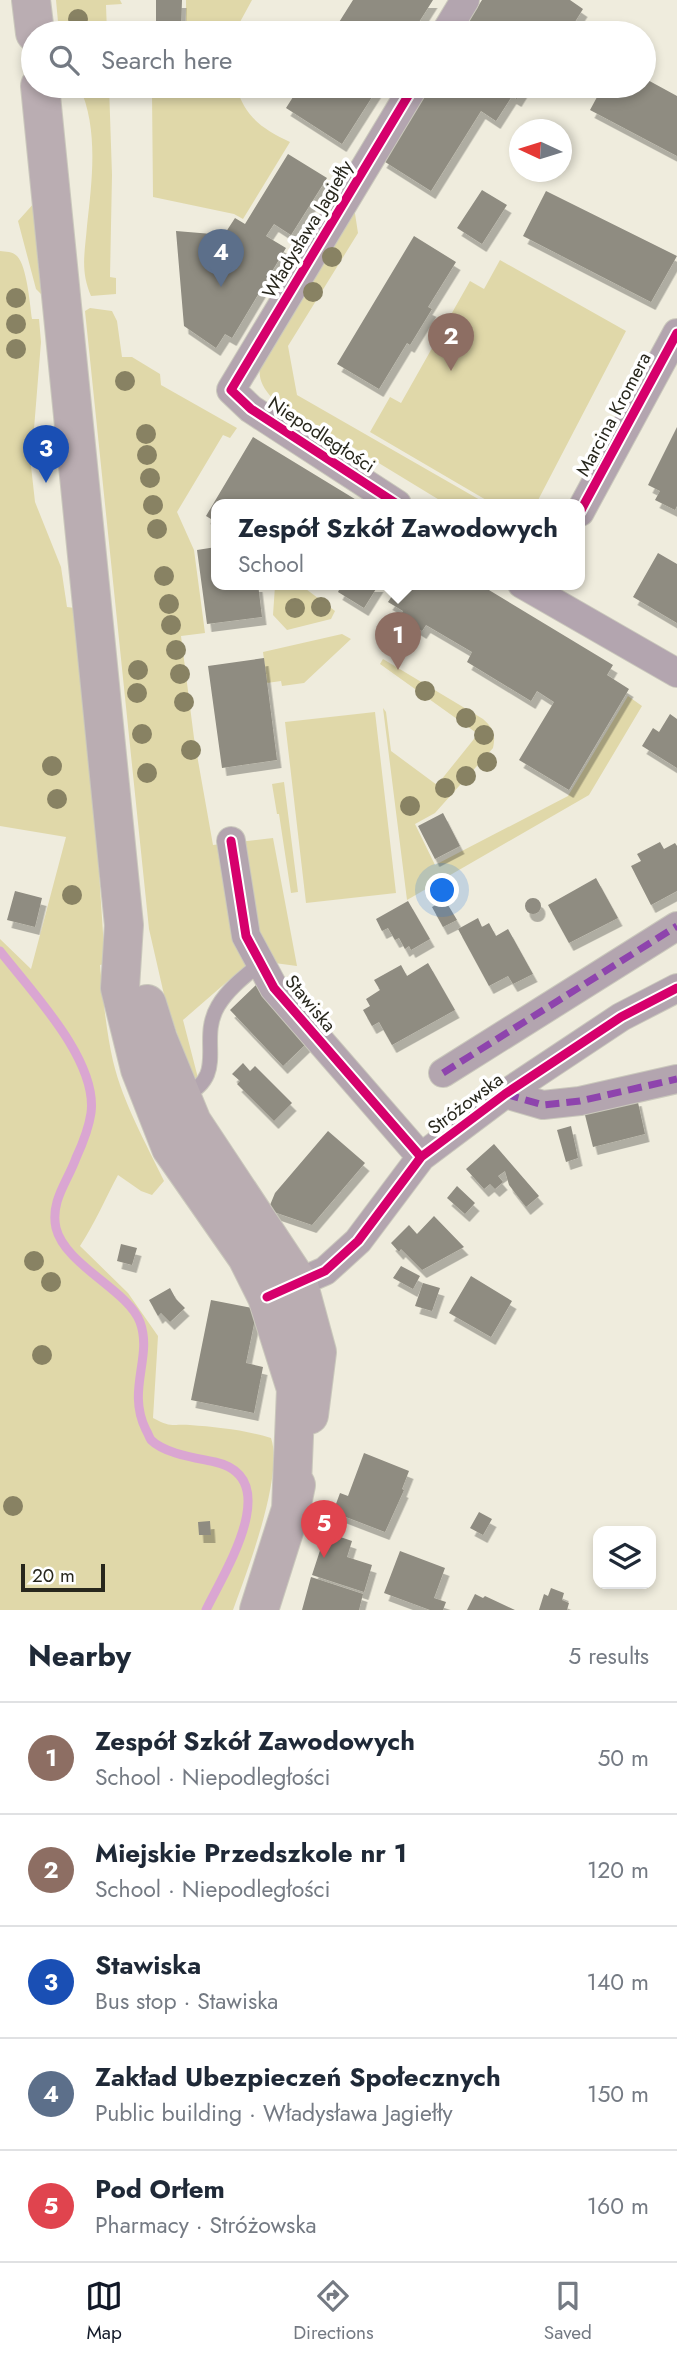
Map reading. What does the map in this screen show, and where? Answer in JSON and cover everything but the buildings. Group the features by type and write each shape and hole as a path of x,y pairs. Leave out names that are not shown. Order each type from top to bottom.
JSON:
{"main road":[{"path":"31,0 34,21"},
{"path":"41,98 124,925 120,988 140,1069 171,1148 247,1257 283,1289"},
{"path":"124,925 158,1039 192,1122 317,1352 306,1440 291,1509 258,1610"}],"street":[{"path":"452,21 465,0"},
{"name":"Władysława Jagiełły","path":"231,390 407,98"},
{"name":"Marcina Kromera","path":"585,503 677,333"},
{"name":"Niepodległości","path":"231,390 251,409 389,499"},
{"path":"538,590 677,673"},
{"name":"Stawiska","path":"230,841 246,936 274,988 421,1157"},
{"name":"Stróżowska","path":"443,1073 677,926"},
{"name":"Stróżowska","path":"283,1289 325,1271 358,1241 421,1157 505,1094 621,1017 677,988"},
{"name":"Stróżowska","path":"505,1094 543,1105 580,1101 677,1079"}],"lane":[{"path":"182,1098 205,1083 211,1026 218,1007 239,981 261,963"}],"shaded area":[{"path":"56,0 120,0 122,4 106,5 107,21 58,21"},
{"path":"186,0 252,0 241,21 186,21"},
{"path":"84,98 109,98 112,175 110,277 116,278 116,294 91,296 85,278 84,253 91,191 92,137"},
{"path":"152,98 240,98 249,114 271,132 290,142 243,219 234,214 153,197"},
{"path":"35,202 44,293 41,294 36,289 18,221"},
{"path":"354,207 358,233 288,346 297,395 478,499 438,499 272,398 262,383 260,365"},
{"path":"0,251 13,253 20,261 28,286 32,319 39,319 41,342 31,466 35,502 61,567 67,607 75,608 97,841 105,964 100,965 108,1037 123,1092 164,1181 152,1195 141,1191 118,1175 80,1246 128,1293 158,1336 153,1418 168,1424 231,1429 271,1438 274,1454 273,1475 268,1499 255,1549 233,1610 0,1610 0,939 31,969 66,837 0,826"},
{"path":"500,260 626,331 539,499 484,499 370,432 390,397 401,403 470,281 484,289"},
{"path":"90,308 112,311 117,321 122,357 132,357 160,374 161,385 237,428 230,438 223,435 177,512 194,550 205,633 181,636 194,738 213,845 273,838 297,966 252,960 183,1020 198,1078 194,1082 165,999 149,929 85,311"},
{"path":"275,590 307,590 335,611 331,619 287,630 273,615"},
{"path":"342,634 351,639 304,683 282,686 281,681 267,683 263,652"},
{"path":"383,659 483,719 494,735 493,748 435,813 415,824 435,865 568,796 628,696 642,706 589,795 407,900 383,708 386,712 391,751 437,785 478,734 380,664"},
{"path":"375,712 396,893 306,903 285,722"},
{"path":"284,782 298,892 291,893 272,784"}],"waterway":[{"path":"0,951 60,1027 84,1071 90,1092 91,1113 83,1142 55,1209 56,1228 71,1254 123,1299 140,1322 144,1348 138,1401 146,1430 151,1440 164,1449 215,1462 236,1471 246,1487 248,1506 244,1528 225,1574 206,1610"}],"marked path":[{"path":"443,1073 677,926"},
{"path":"505,1094 543,1105 580,1101 677,1079"}],"cycle path":[{"path":"389,499 251,409 231,390 407,98"},
{"path":"585,503 677,333"},
{"path":"231,841 246,936 274,988 421,1157"},
{"path":"267,1297 325,1271 358,1241 421,1157 505,1094 621,1017 677,988"}],"place":[{"name":"Zakład Ubezpieczeń Społecznych","path":"221,287"},
{"name":"Miejskie Przedszkole nr 1","path":"451,371"},
{"name":"Stawiska","path":"46,483"},
{"name":"Zespół Szkół Zawodowych","path":"398,670"},
{"name":"Pod Orłem","path":"324,1558"}]}
